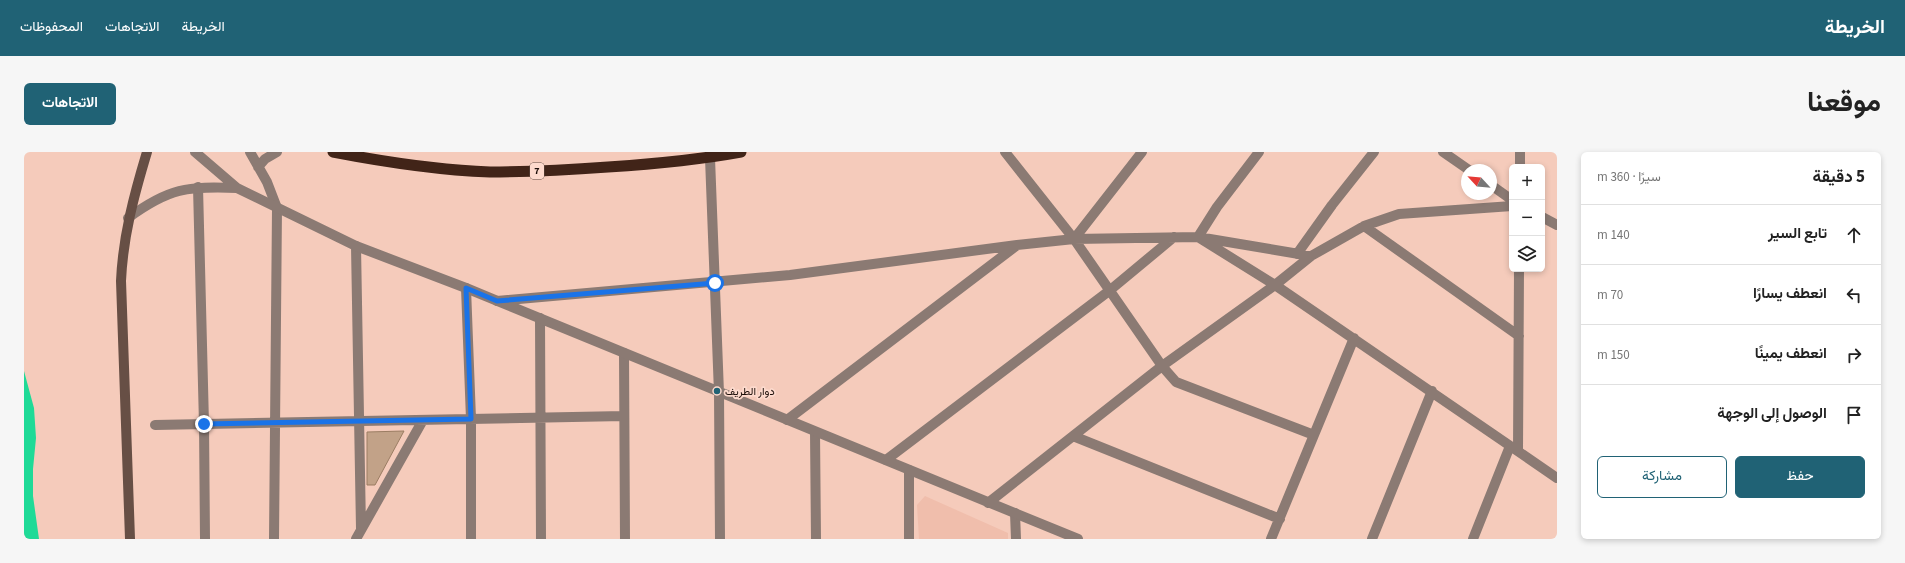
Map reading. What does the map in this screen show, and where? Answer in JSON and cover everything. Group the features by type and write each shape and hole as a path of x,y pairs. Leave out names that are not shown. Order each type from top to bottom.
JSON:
{"highway":[{"name":"7","path":"333,152 381,162 441,169 490,172 558,170 710,158 741,152"}],"main road":[{"path":"130,539 121,281 122,253 128,218 147,152"}],"street":[{"path":"195,152 237,188 356,246 540,318 719,393 1078,539"},
{"path":"250,152 267,182 277,208 274,539"},
{"path":"258,167 265,159 277,152"},
{"path":"1005,152 1074,239 1162,366 1176,382 1314,435"},
{"path":"1074,239 1142,152"},
{"path":"1198,237 1217,207 1259,152"},
{"path":"1297,254 1332,205 1374,152"},
{"path":"1443,152 1461,164"},
{"path":"1520,152 1520,164"},
{"path":"710,158 719,393 720,539"},
{"path":"128,218 154,200 172,192 198,187 237,188"},
{"path":"198,187 204,424 205,539"},
{"path":"1497,189 1509,198"},
{"path":"988,503 1162,366 1275,285 1311,256 1364,226 1398,214 1509,206"},
{"path":"1545,219 1557,225"},
{"path":"1364,226 1519,336"},
{"path":"886,460 1109,291 1174,237"},
{"path":"1198,237 1275,285 1354,338 1557,478"},
{"path":"497,301 715,283 790,275 1017,245 1074,239 1198,237 1311,256"},
{"path":"787,420 1017,245"},
{"path":"356,246 361,529"},
{"path":"1473,539 1514,448 1519,336 1519,272"},
{"path":"466,288 471,419 471,539"},
{"path":"540,318 541,539"},
{"path":"1271,539 1354,338"},
{"path":"624,353 625,539"},
{"path":"1372,539 1432,391"},
{"path":"155,425 624,416"},
{"path":"356,539 422,420"},
{"path":"815,432 816,539"},
{"path":"1073,436 1280,519"},
{"path":"909,470 909,539"},
{"path":"1015,513 1016,539"}],"shaded area":[{"path":"24,371 34,408 36,438 33,469 33,496 39,539 24,539"},
{"path":"925,496 1008,533 1008,539 919,539 917,505"}],"building":[{"path":"404,431 375,485 367,485 367,432"}],"place":[{"name":"دوار الطريف","path":"717,391"}],"route":[{"path":"204,424 471,419 466,288 497,301 715,283"}]}
